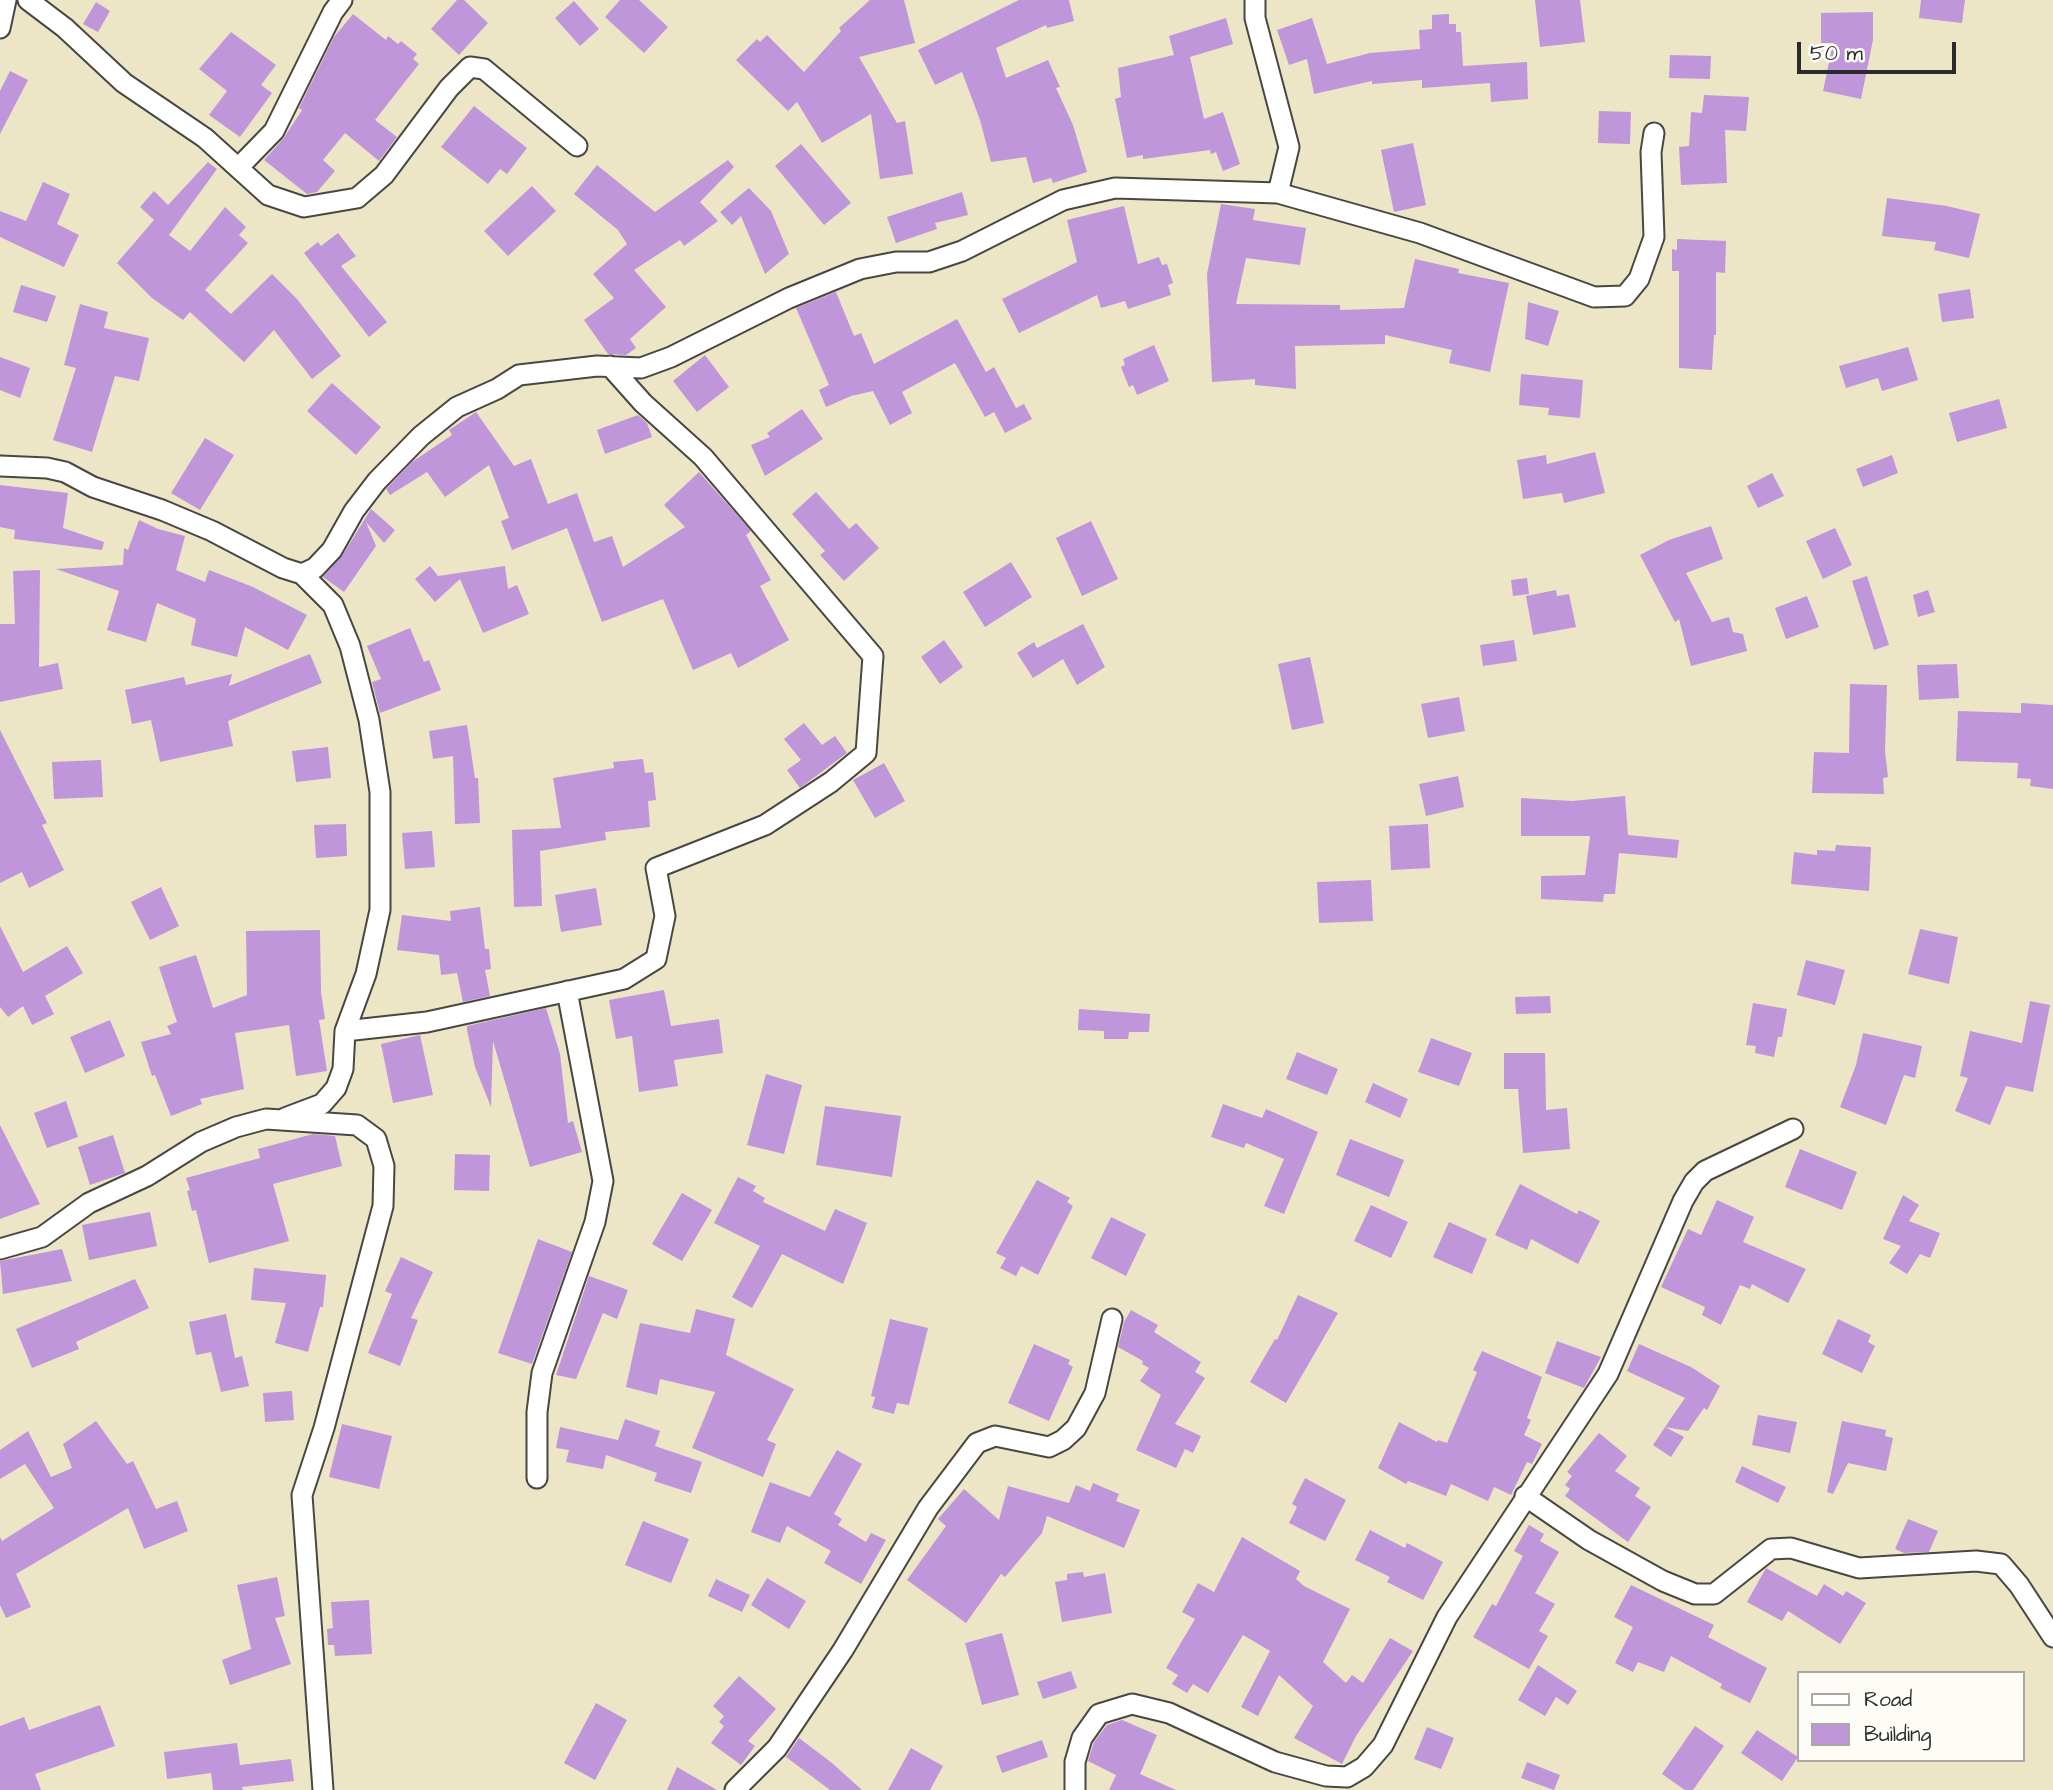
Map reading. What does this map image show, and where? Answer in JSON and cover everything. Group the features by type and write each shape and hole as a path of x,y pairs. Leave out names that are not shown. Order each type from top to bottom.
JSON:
{"street":[{"path":"0,28 6,0"},
{"path":"28,0 65,28 124,83 205,138 268,195 304,207 357,198 384,175 449,88 470,67 484,69 576,146"},
{"path":"238,169 274,131 333,12 342,0"},
{"path":"1255,0 1255,18 1289,147 1278,193"},
{"path":"302,573 315,568 332,550 354,511 377,481 421,436 457,407 497,389 519,375 610,366 641,368 671,357 789,298 860,270 896,262 929,262 962,251 1063,200 1115,188 1278,193 1420,233 1594,297 1625,296 1639,279 1654,237 1651,164 1654,134"},
{"path":"345,1031 426,1022 624,979 656,959 664,916 656,869 765,825 831,782 866,753 873,656 703,457 643,403 610,366"},
{"path":"0,466 65,472 93,487 152,506 212,531 283,568 302,573 333,605 350,646 369,720 380,792 380,911 366,974 345,1031 344,1069 336,1088 322,1104 278,1120"},
{"path":"537,1478 537,1412 542,1373 595,1222 603,1181 567,991"},
{"path":"0,1249 42,1237 80,1208 147,1175 201,1142 236,1127 266,1119 358,1125 376,1139 384,1167 383,1206 327,1416 302,1495 323,1790"},
{"path":"1075,1790 1075,1762 1082,1738 1099,1714 1132,1704 1169,1713 1275,1762 1326,1776 1347,1777 1364,1767 1383,1745 1447,1617 1608,1374 1682,1201 1694,1182 1704,1171 1793,1129"},
{"path":"735,1790 778,1748 843,1650 928,1508 977,1443 995,1436 1049,1447 1063,1440 1076,1428 1095,1393 1112,1319"},
{"path":"1525,1496 1589,1540 1663,1581 1696,1594 1714,1594 1771,1549 1791,1548 1859,1568 1976,1561 2001,1564 2019,1585 2053,1637"}],"building":[{"path":"457,0 464,0 488,23 459,55 431,29"},
{"path":"620,0 639,0 668,27 644,53 605,17"},
{"path":"870,0 904,0 915,43 859,57 897,123 905,121 913,174 880,179 871,114 822,143 797,102 788,111 736,60 757,39 760,42 767,35 804,72 841,31 839,28"},
{"path":"1019,0 1069,0 1074,21 1047,28 1046,25 996,48 1006,78 1048,60 1060,87 1056,88 1073,125 1087,172 1053,183 1051,178 1033,183 1026,157 991,162 980,120 962,72 935,85 918,50"},
{"path":"1535,0 1580,0 1585,42 1540,47"},
{"path":"1921,0 1965,0 1962,23 1919,18"},
{"path":"574,1 599,29 580,46 555,18"},
{"path":"96,2 110,11 98,32 83,24"},
{"path":"1873,12 1873,40 1861,99 1823,91 1833,43 1821,43 1821,13"},
{"path":"353,14 386,40 388,36 398,44 401,41 417,54 413,59 419,64 375,120 397,137 379,161 345,133 323,160 335,171 317,192 307,194 264,160 283,139 302,110 299,108 334,37"},
{"path":"1449,14 1449,24 1456,24 1456,32 1461,32 1463,66 1527,62 1528,99 1491,102 1490,83 1422,88 1422,80 1372,84 1372,81 1314,94 1307,59 1289,65 1277,30 1312,18 1327,64 1370,53 1420,49 1419,30 1432,29 1432,15"},
{"path":"1226,18 1233,44 1190,57 1204,119 1223,112 1240,164 1223,171 1216,152 1211,154 1210,150 1143,159 1143,155 1127,158 1115,99 1121,97 1118,68 1174,55 1169,36"},
{"path":"231,32 276,65 261,85 272,93 240,137 209,115 227,91 199,69"},
{"path":"1670,55 1711,56 1710,79 1669,78"},
{"path":"10,71 28,80 0,134 0,91"},
{"path":"1704,95 1749,97 1746,131 1725,130 1727,183 1681,185 1679,147 1689,146 1691,112 1702,113"},
{"path":"474,106 527,148 507,174 500,169 488,184 441,147"},
{"path":"1599,111 1631,112 1630,144 1598,143"},
{"path":"1413,143 1426,205 1394,212 1381,150"},
{"path":"801,144 851,203 824,225 775,166"},
{"path":"728,160 734,167 700,202 718,221 684,246 680,240 634,270 666,307 630,339 636,348 626,355 608,354 584,320 614,298 593,274 627,244 618,230 574,194 597,165 655,212"},
{"path":"208,162 217,169 169,235 190,251 225,207 246,227 239,235 248,243 205,290 231,314 272,274 297,299 341,356 312,379 274,330 244,362 190,312 183,320 152,298 117,263 154,220 140,207 154,191 168,205"},
{"path":"43,182 70,194 57,224 79,235 64,267 0,237 0,211 26,221"},
{"path":"532,186 556,211 508,256 484,231"},
{"path":"749,188 771,211 789,254 765,274 741,216 732,225 720,212"},
{"path":"962,192 968,215 935,223 937,229 896,243 887,217"},
{"path":"1887,198 1947,206 1980,214 1969,258 1934,250 1936,242 1882,236"},
{"path":"1221,204 1255,209 1253,220 1306,228 1300,265 1246,258 1236,304 1340,305 1340,310 1404,308 1415,259 1459,269 1458,273 1509,283 1490,372 1449,363 1452,350 1385,335 1385,344 1295,346 1296,389 1255,385 1255,379 1212,382 1207,274"},
{"path":"1124,206 1138,264 1159,257 1162,265 1167,264 1173,283 1168,285 1171,295 1128,309 1125,301 1101,308 1097,295 1019,333 1002,299 1077,262 1067,220"},
{"path":"338,233 356,256 341,266 387,322 369,337 304,253 318,242 321,246"},
{"path":"1677,239 1726,241 1725,273 1716,272 1716,335 1712,370 1679,368 1679,271 1672,271 1672,249 1677,250"},
{"path":"21,285 56,296 47,322 13,312"},
{"path":"1970,289 1974,318 1942,322 1938,294"},
{"path":"836,292 854,336 861,333 874,364 957,319 986,372 994,367 1016,408 1024,404 1032,419 1005,433 994,412 985,417 955,363 902,392 912,413 890,425 873,391 851,396 826,407 819,390 829,385 796,308"},
{"path":"1528,302 1559,311 1548,346 1525,339"},
{"path":"80,304 108,312 104,328 149,338 139,381 115,376 92,452 53,440 76,368 64,365"},
{"path":"1154,345 1169,381 1137,395 1133,385 1129,387 1121,367 1125,365 1123,359"},
{"path":"1908,347 1918,380 1882,391 1878,378 1846,388 1839,366"},
{"path":"705,355 729,387 697,412 673,381"},
{"path":"0,357 30,368 20,398 0,390"},
{"path":"1521,374 1583,380 1580,418 1548,415 1549,408 1519,405"},
{"path":"332,383 381,427 356,455 307,411"},
{"path":"1999,399 2007,428 1957,442 1949,413"},
{"path":"802,409 823,439 765,476 751,445 770,437 767,433"},
{"path":"476,412 514,466 531,459 548,504 577,493 594,542 612,536 623,567 685,527 664,505 699,472 751,531 746,535 771,580 760,586 789,640 738,668 731,653 693,670 663,599 602,622 567,528 512,550 501,521 509,518 489,465 445,497 427,472 390,495 386,489 412,462 452,435 449,430"},
{"path":"638,415 647,423 652,437 605,454 597,430"},
{"path":"205,438 234,455 200,510 171,493"},
{"path":"1595,452 1605,493 1564,503 1562,493 1523,499 1517,460 1546,455 1547,464"},
{"path":"1892,455 1898,473 1863,487 1856,469"},
{"path":"1772,473 1784,496 1758,508 1747,486"},
{"path":"0,485 68,493 63,528 104,542 102,550 14,539 15,530 0,527"},
{"path":"816,492 849,529 856,523 879,548 844,581 820,555 825,551 792,514"},
{"path":"371,509 395,530 384,543 366,522 376,546 344,592 323,577 342,556"},
{"path":"139,520 158,529 185,536 176,570 205,582 209,570 253,587 307,615 288,650 245,627 237,657 191,645 196,619 157,603 146,642 107,630 119,591 56,569 123,565 124,548 128,550"},
{"path":"1091,521 1118,579 1082,596 1056,538"},
{"path":"1711,526 1723,559 1686,573 1712,622 1729,617 1733,632 1743,634 1747,651 1691,666 1679,619 1675,622 1640,555 1669,540"},
{"path":"1835,528 1852,565 1823,579 1806,541"},
{"path":"1011,562 1032,597 985,627 963,592"},
{"path":"430,566 438,576 505,566 508,589 517,585 529,614 483,633 460,579 435,602 415,579"},
{"path":"40,570 39,667 58,663 63,689 0,702 0,624 15,624 13,571"},
{"path":"1867,576 1889,645 1874,650 1852,581"},
{"path":"1527,578 1529,594 1513,596 1511,580"},
{"path":"1556,590 1557,596 1569,594 1576,627 1533,635 1526,596"},
{"path":"1928,590 1935,612 1918,617 1913,595"},
{"path":"1807,596 1819,627 1786,639 1775,608"},
{"path":"1083,624 1105,667 1077,685 1063,659 1033,678 1017,653 1034,642 1037,648"},
{"path":"410,628 424,662 429,660 441,690 380,713 372,682 381,679 367,646"},
{"path":"944,640 963,667 940,684 921,657"},
{"path":"1514,640 1517,661 1483,666 1480,645"},
{"path":"310,654 322,683 228,721 233,746 160,762 151,720 132,724 125,690 184,677 186,685 232,674 229,686"},
{"path":"1310,657 1324,723 1292,730 1278,664"},
{"path":"1957,664 1959,698 1919,700 1917,665"},
{"path":"1850,684 1887,685 1885,751 1888,777 1883,778 1884,794 1812,793 1814,752 1849,753"},
{"path":"1459,697 1465,731 1428,738 1421,704"},
{"path":"2021,703 2053,705 2053,789 2030,786 2031,779 2017,778 2018,763 1956,761 1958,711 2021,713"},
{"path":"804,723 822,745 835,736 847,753 800,788 787,770 801,760 784,739"},
{"path":"467,725 475,778 478,778 480,823 455,824 453,756 433,759 429,731"},
{"path":"0,730 47,823 42,825 64,870 29,888 22,872 0,883"},
{"path":"328,747 331,778 296,782 292,751"},
{"path":"643,759 645,773 653,772 656,800 648,801 650,827 605,832 606,840 540,851 542,906 514,907 512,830 561,828 553,778 614,768 613,762"},
{"path":"101,760 103,797 54,799 52,762"},
{"path":"884,763 905,801 875,818 853,780"},
{"path":"1458,776 1464,807 1426,816 1419,784"},
{"path":"1625,796 1628,835 1679,840 1677,858 1619,853 1615,894 1604,894 1603,902 1541,899 1541,876 1585,875 1590,836 1521,836 1521,798 1572,801"},
{"path":"346,824 347,856 316,858 314,825"},
{"path":"1428,824 1430,868 1391,870 1389,826"},
{"path":"432,831 435,867 405,869 402,833"},
{"path":"1836,845 1871,847 1869,891 1791,884 1794,852 1817,855 1817,850 1835,851"},
{"path":"1371,880 1373,921 1319,923 1317,882"},
{"path":"161,887 179,926 150,940 131,902"},
{"path":"596,888 602,925 561,932 555,895"},
{"path":"480,907 485,949 489,949 491,969 485,970 490,996 463,1002 457,973 441,975 439,955 397,950 402,915 451,921 450,911"},
{"path":"0,926 23,972 67,946 83,973 45,996 54,1014 32,1025 23,1006 8,1017 0,1007"},
{"path":"1920,929 1958,937 1949,984 1908,974"},
{"path":"320,930 321,992 325,1019 319,1020 327,1071 296,1076 289,1025 235,1033 244,1089 200,1099 202,1104 171,1116 155,1075 152,1076 141,1042 171,1034 167,1026 177,1022 159,967 196,955 213,1008 247,995 246,931"},
{"path":"1806,960 1845,970 1835,1005 1797,995"},
{"path":"664,990 671,1026 719,1019 723,1053 674,1060 678,1086 639,1092 632,1036 616,1039 609,1000"},
{"path":"1550,996 1551,1013 1516,1014 1515,997"},
{"path":"2030,1001 2050,1005 2033,1092 2006,1086 1990,1125 1955,1111 1968,1078 1960,1076 1970,1031 2022,1043"},
{"path":"1753,1003 1787,1009 1782,1037 1778,1037 1774,1057 1755,1053 1756,1046 1746,1045"},
{"path":"546,1008 560,1054 568,1123 573,1121 582,1152 530,1167 493,1041 491,1107 475,1067 467,1026"},
{"path":"1079,1009 1150,1014 1149,1032 1129,1032 1128,1039 1104,1039 1104,1031 1078,1030"},
{"path":"110,1020 125,1056 85,1073 70,1037"},
{"path":"1863,1033 1922,1046 1915,1078 1904,1075 1886,1125 1840,1107 1856,1065"},
{"path":"420,1035 433,1095 393,1103 381,1044"},
{"path":"1431,1038 1472,1053 1459,1086 1418,1072"},
{"path":"1297,1052 1338,1069 1327,1095 1286,1079"},
{"path":"1504,1053 1545,1053 1546,1110 1567,1108 1570,1149 1523,1153 1518,1089 1504,1089"},
{"path":"766,1074 802,1085 784,1154 747,1145"},
{"path":"1373,1083 1408,1099 1400,1118 1365,1102"},
{"path":"66,1101 78,1137 47,1148 34,1113"},
{"path":"1223,1104 1262,1118 1266,1109 1318,1132 1284,1214 1264,1206 1284,1159 1246,1143 1244,1148 1211,1137"},
{"path":"825,1106 901,1116 892,1177 816,1165"},
{"path":"0,1125 40,1204 0,1219"},
{"path":"313,1134 335,1136 342,1166 273,1184 289,1241 209,1263 196,1210 192,1211 186,1178 260,1158 258,1149"},
{"path":"113,1135 125,1173 90,1185 78,1147"},
{"path":"1350,1139 1404,1160 1389,1197 1336,1175"},
{"path":"1800,1149 1857,1172 1842,1210 1785,1187"},
{"path":"455,1154 490,1155 489,1191 454,1190"},
{"path":"738,1177 756,1186 753,1191 765,1198 763,1202 825,1231 835,1209 867,1223 843,1284 782,1254 752,1308 732,1297 760,1246 714,1223"},
{"path":"1037,1180 1070,1198 1067,1202 1073,1206 1038,1275 1021,1266 1016,1276 1000,1268 1006,1258 996,1253"},
{"path":"1520,1184 1577,1214 1579,1210 1600,1221 1578,1264 1531,1239 1527,1250 1495,1235"},
{"path":"682,1193 712,1210 682,1261 652,1244"},
{"path":"1903,1195 1919,1205 1909,1221 1940,1233 1930,1258 1920,1254 1907,1274 1889,1263 1901,1246 1883,1239"},
{"path":"1717,1200 1754,1217 1743,1242 1806,1269 1788,1303 1752,1284 1750,1289 1740,1285 1721,1325 1702,1315 1705,1307 1661,1287 1688,1229 1701,1235"},
{"path":"1371,1205 1408,1222 1391,1258 1354,1241"},
{"path":"150,1212 157,1246 89,1260 82,1225"},
{"path":"1111,1217 1146,1234 1126,1276 1091,1258"},
{"path":"1449,1222 1487,1239 1472,1274 1433,1257"},
{"path":"538,1239 572,1252 532,1364 498,1353"},
{"path":"62,1249 72,1281 3,1294 0,1261"},
{"path":"401,1257 433,1272 411,1318 418,1320 400,1366 368,1353 392,1294 385,1291"},
{"path":"254,1268 326,1275 323,1307 320,1307 308,1352 275,1343 286,1303 251,1300"},
{"path":"589,1276 628,1290 617,1319 603,1313 576,1379 556,1375"},
{"path":"135,1279 149,1308 76,1342 79,1349 32,1368 16,1329"},
{"path":"1298,1295 1338,1313 1286,1403 1250,1382 1275,1339 1277,1340"},
{"path":"696,1309 735,1319 726,1355 794,1389 767,1440 776,1444 763,1477 692,1448 715,1392 660,1379 657,1395 626,1387 640,1323 690,1333"},
{"path":"1131,1310 1158,1325 1154,1332 1201,1362 1195,1372 1205,1378 1175,1424 1201,1436 1193,1453 1185,1449 1176,1468 1136,1450 1161,1395 1140,1381 1149,1368 1142,1364 1143,1361 1118,1347 1124,1322"},
{"path":"226,1314 235,1358 242,1356 249,1386 221,1392 211,1352 196,1355 189,1322"},
{"path":"890,1319 928,1328 909,1405 897,1403 894,1414 872,1408 875,1397 871,1396"},
{"path":"1838,1319 1871,1335 1868,1342 1875,1346 1862,1373 1822,1354"},
{"path":"1557,1341 1601,1357 1584,1388 1545,1373"},
{"path":"1034,1344 1070,1360 1068,1364 1073,1367 1049,1421 1008,1403"},
{"path":"1639,1344 1691,1367 1720,1386 1707,1410 1704,1408 1688,1431 1665,1427 1685,1398 1627,1371"},
{"path":"1482,1351 1542,1377 1527,1418 1531,1420 1524,1435 1542,1444 1532,1464 1527,1462 1511,1495 1494,1487 1488,1501 1451,1484 1446,1496 1408,1481 1406,1484 1378,1468 1399,1422 1437,1442 1447,1443 1477,1372 1473,1370"},
{"path":"292,1391 294,1420 265,1422 263,1393"},
{"path":"1758,1415 1797,1422 1790,1453 1752,1445"},
{"path":"625,1419 660,1431 655,1446 702,1462 691,1493 654,1481 657,1473 606,1455 603,1469 566,1462 569,1450 556,1448 560,1427 618,1440"},
{"path":"96,1421 127,1464 133,1461 156,1509 177,1501 188,1531 144,1549 128,1508 16,1574 31,1607 6,1618 0,1605 0,1537 2,1541 54,1508 25,1464 0,1479 0,1450 28,1431 51,1477 72,1468 63,1444"},
{"path":"1842,1421 1886,1430 1885,1436 1893,1438 1886,1471 1848,1463 1833,1494 1827,1492"},
{"path":"342,1424 392,1436 379,1489 329,1477"},
{"path":"1665,1427 1684,1437 1671,1457 1653,1445"},
{"path":"1599,1433 1627,1456 1615,1471 1640,1488 1635,1496 1651,1507 1628,1542 1565,1496 1570,1489 1565,1485 1572,1476 1567,1472"},
{"path":"837,1450 862,1464 834,1514 842,1519 838,1525 866,1542 871,1533 886,1540 861,1584 824,1563 831,1551 787,1526 780,1543 751,1532 770,1482 810,1497"},
{"path":"1742,1466 1786,1487 1778,1503 1735,1482"},
{"path":"1305,1478 1346,1500 1325,1541 1289,1523 1297,1507 1292,1504"},
{"path":"1093,1483 1119,1494 1116,1501 1140,1510 1124,1548 1047,1516 1042,1533 1005,1577 1001,1574 966,1623 907,1580 946,1526 938,1519 964,1489 999,1520 1008,1486 1069,1503 1076,1485 1090,1491"},
{"path":"1908,1519 1938,1531 1929,1552 1904,1553 1895,1549"},
{"path":"643,1521 689,1539 671,1583 625,1565"},
{"path":"1529,1525 1544,1534 1540,1541 1559,1552 1535,1593 1555,1604 1539,1631 1548,1636 1529,1669 1473,1637 1492,1604 1496,1606 1523,1556 1514,1551"},
{"path":"1370,1530 1405,1548 1407,1543 1443,1562 1423,1600 1387,1582 1390,1577 1355,1560"},
{"path":"1242,1537 1300,1571 1296,1579 1304,1586 1350,1609 1323,1662 1346,1683 1352,1675 1363,1683 1390,1638 1413,1651 1356,1736 1342,1764 1294,1738 1313,1706 1279,1675 1258,1716 1241,1707 1270,1651 1243,1635 1208,1693 1193,1684 1187,1693 1172,1684 1178,1675 1166,1668 1195,1619 1182,1612 1198,1583 1214,1592"},
{"path":"1766,1568 1817,1596 1824,1584 1843,1596 1846,1591 1866,1603 1840,1644 1788,1611 1782,1621 1747,1602"},
{"path":"1083,1572 1084,1577 1105,1573 1112,1613 1062,1622 1055,1582 1067,1580 1067,1574"},
{"path":"277,1577 285,1616 275,1618 291,1664 230,1685 222,1660 251,1649 237,1585"},
{"path":"767,1578 806,1601 789,1629 751,1605"},
{"path":"716,1579 750,1595 742,1612 708,1596"},
{"path":"1631,1585 1714,1625 1708,1637 1767,1668 1750,1703 1720,1688 1722,1684 1671,1656 1664,1672 1638,1662 1633,1672 1615,1663 1633,1627 1614,1617"},
{"path":"369,1600 372,1654 335,1656 334,1645 328,1645 327,1629 333,1628 331,1602"},
{"path":"1002,1633 1019,1695 982,1705 965,1643"},
{"path":"1538,1665 1577,1691 1568,1705 1556,1697 1545,1716 1518,1700"},
{"path":"1071,1671 1077,1688 1043,1699 1037,1682"},
{"path":"739,1676 776,1709 748,1741 755,1746 741,1765 711,1743 724,1726 719,1722 724,1716 713,1706"},
{"path":"596,1703 627,1720 595,1780 564,1763"},
{"path":"100,1705 115,1746 35,1774 41,1790 0,1790 0,1726 24,1717 29,1730"},
{"path":"1122,1720 1157,1735 1140,1774 1176,1790 1109,1790 1116,1775 1088,1761 1094,1742 1107,1725"},
{"path":"1695,1726 1724,1746 1693,1790 1685,1790 1662,1774"},
{"path":"1427,1727 1454,1738 1441,1769 1414,1759"},
{"path":"1757,1730 1798,1757 1782,1781 1741,1753"},
{"path":"799,1738 862,1790 830,1790 786,1757"},
{"path":"1042,1740 1048,1757 1002,1773 996,1756"},
{"path":"237,1743 240,1765 291,1759 294,1781 242,1787 243,1790 213,1790 211,1773 167,1779 164,1752"},
{"path":"911,1748 943,1766 930,1790 888,1790"},
{"path":"1527,1762 1560,1775 1554,1790 1521,1778"},
{"path":"677,1767 717,1790 667,1790"}]}
